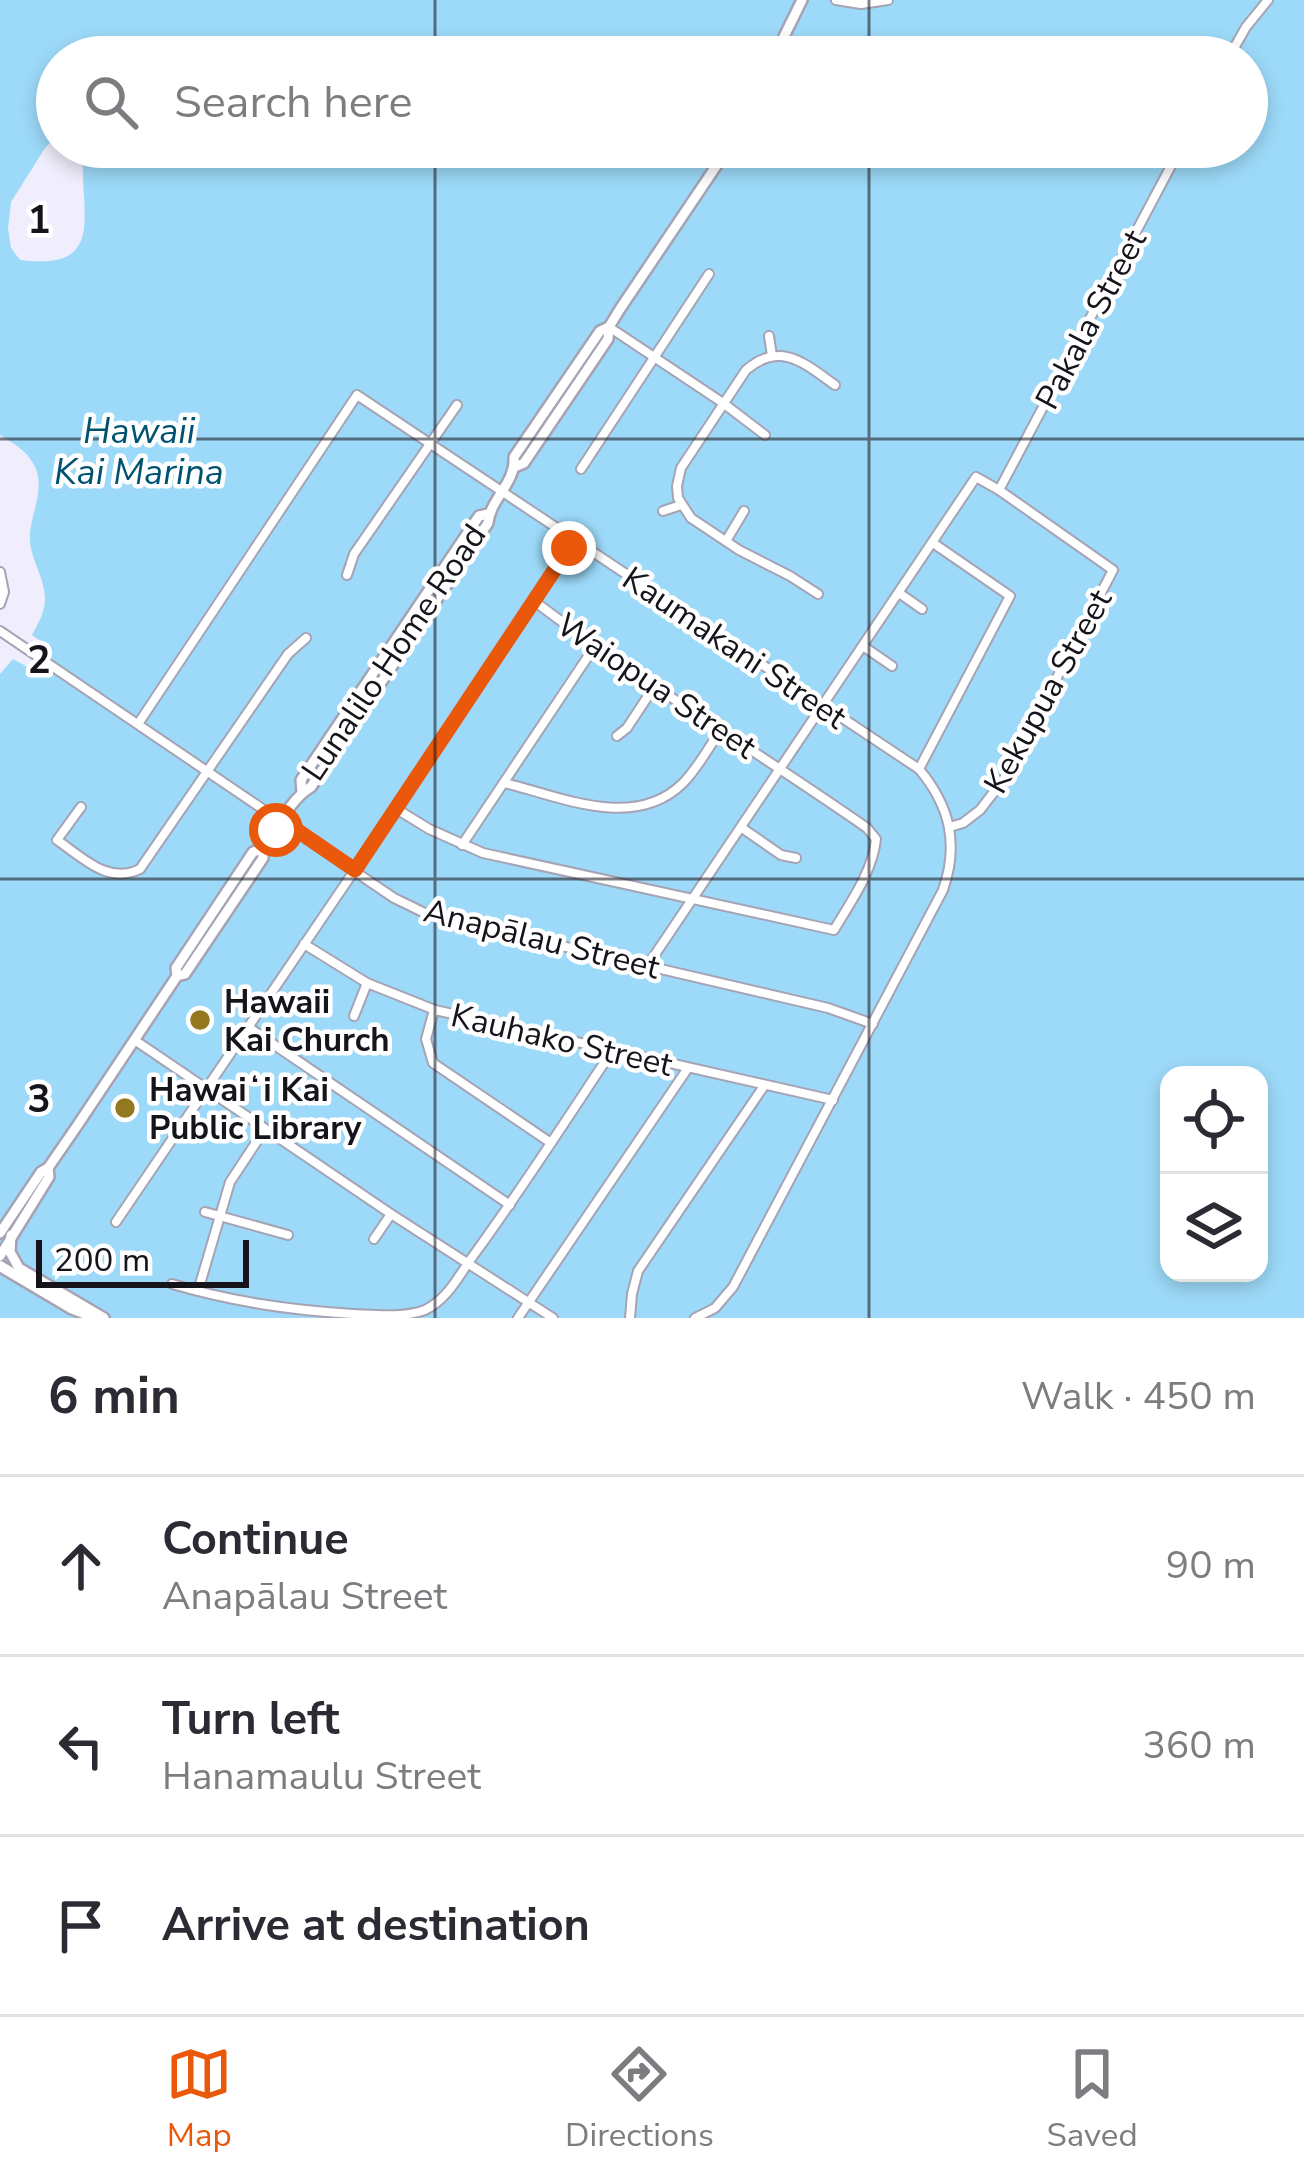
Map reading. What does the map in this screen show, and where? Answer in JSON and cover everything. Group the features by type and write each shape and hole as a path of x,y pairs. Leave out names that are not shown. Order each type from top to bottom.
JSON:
{"main road":[{"path":"784,36 802,0"},
{"name":"Lunalilo Home Road","path":"0,1256 3,1233 41,1172 136,1040 176,976 176,968 253,852 263,849 302,792 301,780 479,516 488,514 515,467 524,463 608,339 609,327 715,168"},
{"path":"3,1233 19,1268 100,1318"},
{"path":"0,1266 71,1308 100,1318"}],"street":[{"path":"836,0 888,0"},
{"path":"1241,36 1268,0"},
{"name":"Pakala Street","path":"999,490 1170,168"},
{"path":"581,469 709,274"},
{"path":"609,327 765,435"},
{"path":"769,337 772,356"},
{"path":"818,594 691,518 681,505 677,487 681,468 751,365 772,356 795,358 835,385"},
{"name":"Kaumakani Street","path":"138,724 357,394 919,770 939,795 950,826"},
{"path":"347,575 354,554 457,405"},
{"path":"648,965 976,477 999,490"},
{"name":"Kekupua Street","path":"950,826 980,810 1004,779 1113,570 999,490"},
{"path":"662,511 681,505"},
{"path":"725,541 744,511"},
{"path":"116,1222 574,539"},
{"path":"919,770 1010,596 932,543"},
{"path":"0,572 4,586 0,604"},
{"path":"898,593 922,610"},
{"name":"Waiopua Street","path":"534,601 654,687 781,768 876,839 874,853 834,930 692,900"},
{"name":"Anapālau Street","path":"0,631 394,898 429,915 828,1008 873,1024"},
{"path":"81,807 57,840 106,873 126,875 144,866 288,654 306,638"},
{"path":"462,845 595,646"},
{"path":"863,646 892,666"},
{"path":"617,736 654,687"},
{"path":"505,784 594,806 640,807 679,787 722,729"},
{"path":"395,808 429,830 483,853 692,900"},
{"path":"695,1318 715,1309 728,1295 943,890 950,826"},
{"path":"742,828 781,855 796,858"},
{"name":"Kauhako Street","path":"304,944 368,982 434,1010 833,1100"},
{"path":"354,1016 368,982"},
{"path":"434,1010 426,1039 433,1063 551,1143"},
{"path":"248,1027 510,1205"},
{"path":"136,1040 553,1318"},
{"path":"172,1284 293,1311 402,1316 422,1311 439,1301 467,1264 612,1051"},
{"path":"518,1318 688,1069"},
{"path":"630,1318 638,1271 764,1086"},
{"path":"198,1291 235,1173 265,1129"},
{"path":"205,1212 288,1235"},
{"path":"374,1239 391,1214"}],"water":[{"name":"Hawaii Kai Marina","path":"0,0 1304,0 1304,1318 0,1318 0,674 13,659 33,670 48,657 47,646 32,635 45,599 30,542 38,491 32,461 0,435"}],"place":[{"name":"Hawaii Kai Church","path":"200,1020"},
{"name":"Hawaiʻi Kai Public Library","path":"125,1108"}],"route":[{"path":"276,830 282,820 355,870 569,548"}]}
